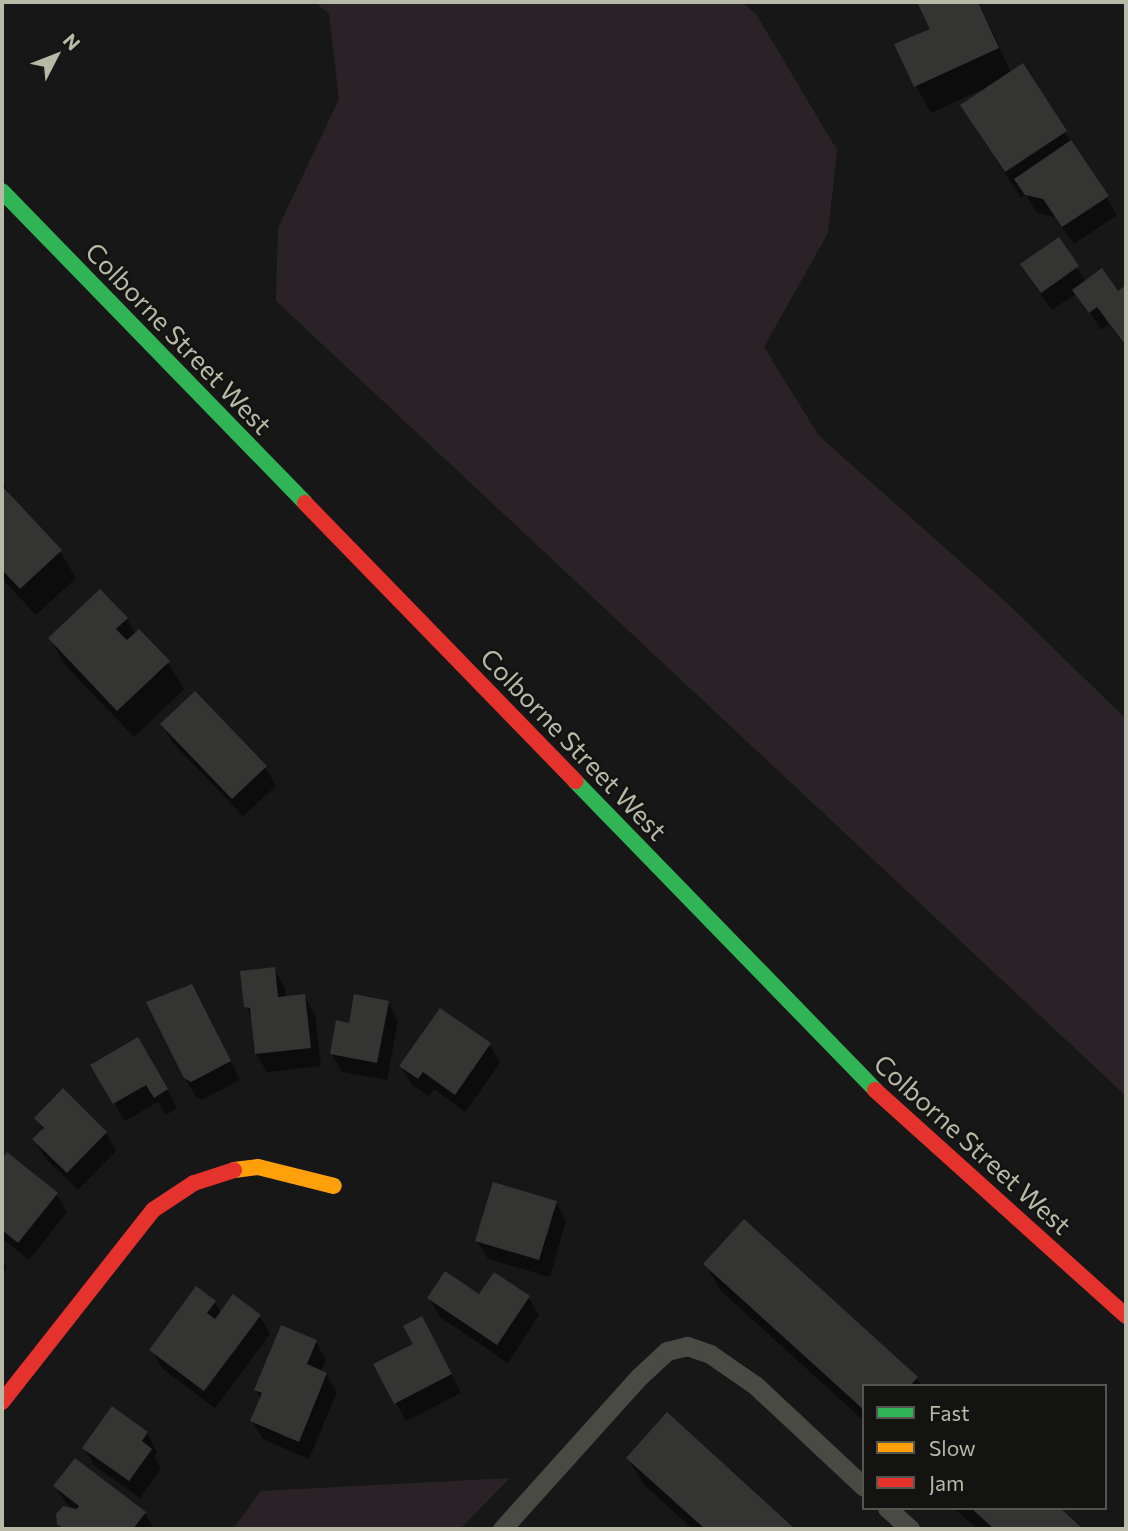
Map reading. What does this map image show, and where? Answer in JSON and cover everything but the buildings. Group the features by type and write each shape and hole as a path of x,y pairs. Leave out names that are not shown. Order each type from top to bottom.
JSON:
{"main road":[{"name":"Colborne Street West","path":"2,191 880,1095 1126,1316"},
{"path":"2,1402 153,1210 194,1183 231,1170 258,1167 334,1186"}],"lane":[{"path":"502,1529 640,1376 667,1351 687,1346 710,1354 755,1385 862,1485"},
{"path":"889,1510 910,1529"}],"shaded area":[{"path":"315,2 742,2 756,14 837,150 828,233 764,347 819,436 1007,603 1126,719 1126,1096 276,301 278,228 339,99 329,14"},
{"path":"510,1478 460,1529 233,1529 261,1491"}],"traffic: fast":[{"path":"2,191 305,503"},
{"path":"575,781 875,1090"}],"traffic: slow":[{"path":"234,1170 258,1167 334,1186"}],"traffic: jam":[{"path":"305,503 575,781"},
{"path":"875,1090 1126,1316"},
{"path":"2,1402 153,1210 194,1183 234,1170"}]}
